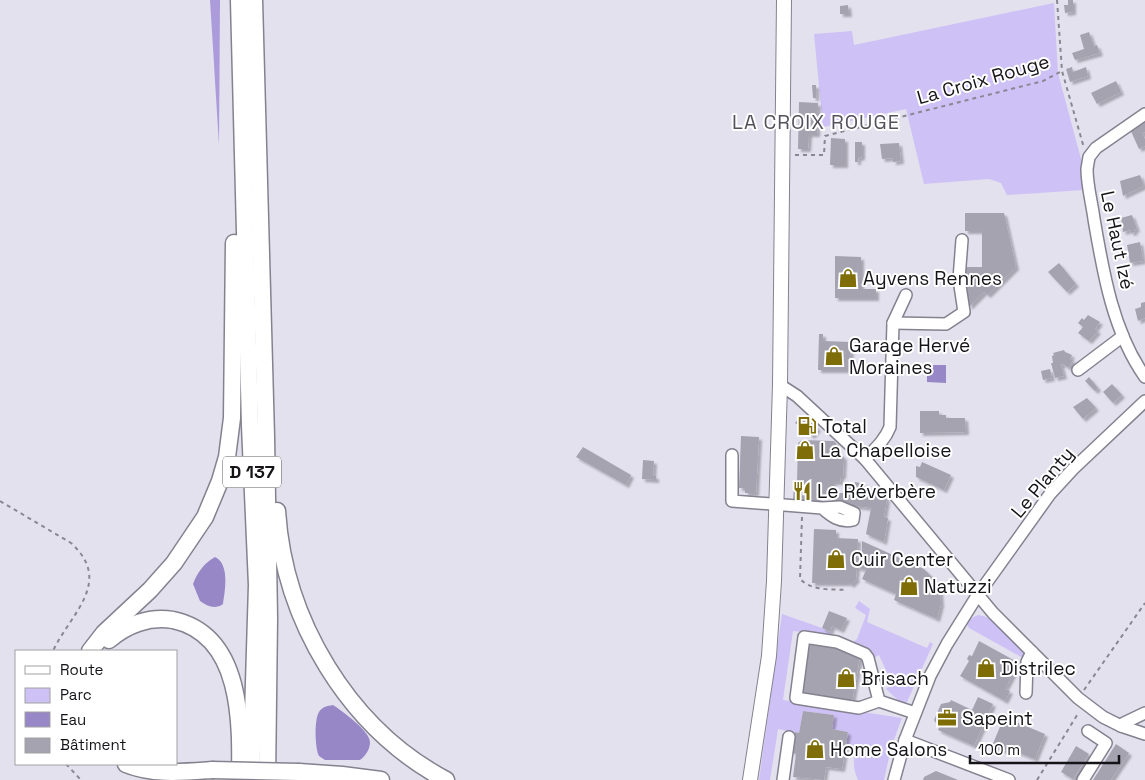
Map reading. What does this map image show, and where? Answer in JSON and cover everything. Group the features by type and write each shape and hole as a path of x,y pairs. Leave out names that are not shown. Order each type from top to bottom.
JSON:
{"highway":[{"name":"D 137","path":"238,0 257,585 251,780"},
{"name":"D 137","path":"254,0 269,609 267,780"},
{"path":"91,650 104,633 150,590 174,563 205,517 220,481 227,457 231,425 234,210 236,183 244,164"},
{"path":"266,437 275,465 278,526 284,557 297,604 312,640 332,674 368,720 401,750 446,780"},
{"path":"100,650 122,630 148,620 166,619 181,622 209,640 226,665 236,700 240,741 240,780"},
{"path":"130,765 160,771 299,772 381,780"},
{"path":"170,765 212,770"}],"main road":[{"path":"750,780 769,656 774,581 780,385 784,0"}],"street":[{"path":"1088,162 1092,152 1103,142 1145,114"},
{"name":"Le Haut Izé","path":"1088,162 1087,176 1109,291 1123,336 1135,362 1145,376"},
{"path":"893,324 946,324 964,312 959,279 962,240"},
{"path":"865,459 878,447 887,435 890,426 893,324 906,294"},
{"path":"1078,370 1123,336"},
{"path":"780,385 797,396 865,459 978,596 1081,701 1103,717 1121,726 1145,734"},
{"name":"Le Planty","path":"894,780 905,740 930,676 947,644 978,596 1050,494 1079,463 1145,401"},
{"path":"732,455 732,501 822,508"},
{"path":"879,701 868,658 865,654 837,642 804,637 796,698 859,708 879,701 915,713"},
{"path":"1026,692 1027,662 1032,652"},
{"path":"1121,726 1124,722 1145,713"},
{"path":"1082,780 1106,743 1088,731"},
{"path":"783,780 789,736"},
{"path":"905,740 1009,780"}],"path":[{"path":"1057,0 1062,71 1088,162"},
{"name":"La Croix Rouge","path":"783,155 824,154 825,136 1043,81 1062,71"},
{"path":"0,501 71,543 80,552 87,564 90,580 87,593 54,650"},
{"path":"802,506 800,579 816,588 846,590"},
{"path":"1037,780 1081,701 1145,603"},
{"path":"67,765 82,780"}],"green space":[{"path":"1054,3 1058,73 1081,159 1084,190 1007,195 1001,183 989,179 924,184 906,109 823,127 814,34 852,31 854,45"},
{"path":"859,601 870,609 867,622 927,648 930,642 933,644 906,704 899,701 886,689 892,684 879,655 874,658 852,643 857,639 866,615 855,608"},
{"path":"782,614 822,628 835,636 793,631 783,700 902,718 891,748 884,780 858,780 854,764 855,747 846,745 848,732 832,729 833,715 803,711 799,733 778,729 770,780 759,780"},
{"path":"978,615 991,620 1003,629 1023,650 1025,653 1023,658 969,628 967,624"}],"shaded area":[{"path":"210,0 220,0 219,145"}],"water":[{"path":"927,365 946,365 946,383 927,382"},
{"path":"215,557 223,565 225,585 223,604 214,607 200,601 193,584 201,569"},
{"path":"333,705 355,722 369,737 370,745 360,760 325,760 319,756 316,734 317,716 320,710"}],"building":[{"path":"1068,0 1073,0 1073,12 1065,13 1064,5 1068,5"},
{"path":"848,5 849,14 840,14 840,6"},
{"path":"1089,32 1094,46 1097,45 1100,53 1075,60 1072,53 1084,49 1080,35"},
{"path":"1072,67 1073,72 1086,67 1088,76 1070,82 1066,69"},
{"path":"1116,81 1121,92 1097,104 1091,93"},
{"path":"812,85 816,85 816,98 813,98"},
{"path":"799,102 818,103 817,134 809,134 808,149 798,149"},
{"path":"1145,122 1145,132 1142,133 1145,139 1145,146 1139,149 1130,129"},
{"path":"831,138 845,139 845,165 830,165"},
{"path":"855,142 862,142 862,157 858,158 858,162 855,162"},
{"path":"899,143 901,161 893,162 893,158 882,159 880,144"},
{"path":"1140,175 1144,186 1123,196 1120,181"},
{"path":"965,213 1004,213 1016,267 988,295 984,292 969,307 965,267 982,267 982,231 965,231"},
{"path":"1132,215 1137,229 1131,233 1130,230 1123,232 1121,218"},
{"path":"1140,242 1143,261 1130,263 1127,245"},
{"path":"835,256 861,257 861,289 876,289 876,298 835,298"},
{"path":"1059,263 1076,284 1067,292 1048,272"},
{"path":"1145,302 1145,318 1138,321 1135,309 1141,307 1141,303"},
{"path":"1088,315 1100,322 1095,329 1098,331 1089,341 1078,333 1083,327 1078,323"},
{"name":"Garage Hervé Moraines","path":"819,334 823,334 823,341 851,342 850,370 818,370"},
{"path":"1064,350 1072,355 1070,359 1073,360 1069,368 1063,364 1061,365 1064,376 1055,378 1051,363 1053,363 1052,356 1054,355 1053,353"},
{"path":"1050,369 1052,378 1043,380 1041,371"},
{"path":"1089,377 1098,388 1095,391 1085,381"},
{"path":"1112,384 1122,395 1113,403 1103,392"},
{"path":"1087,398 1096,408 1083,419 1073,407"},
{"path":"920,411 939,411 939,415 946,415 946,418 965,418 966,432 920,433"},
{"path":"801,415 818,428 812,436 795,423"},
{"path":"741,436 759,437 756,493 745,493 745,488 739,488"},
{"path":"802,440 834,441 836,443 837,452 844,457 843,476 841,476 840,482 833,482 833,493 844,493 845,486 854,487 855,482 865,484 864,489 880,491 887,499 884,517 888,518 884,542 866,534 871,508 832,503 833,495 818,494 818,502 793,501 794,480 797,481 798,443"},
{"path":"583,447 631,475 626,485 576,457"},
{"path":"643,460 654,461 653,476 656,476 656,480 642,479"},
{"path":"922,462 951,475 944,490 916,477 916,466 920,467"},
{"path":"814,529 836,530 836,538 858,539 857,557 862,559 862,541 924,569 933,578 940,590 941,604 937,619 894,600 896,594 862,579 866,570 857,567 857,579 851,585 849,583 812,583"},
{"path":"829,611 847,618 841,630 832,626 830,632 822,628"},
{"path":"810,641 836,646 860,656 852,703 802,695"},
{"path":"979,641 1019,663 1005,689 1010,691 1005,701 960,676 969,661 967,659 969,655 972,656"},
{"path":"978,697 993,704 974,746 938,730 939,728 934,720 941,704 951,700 972,710"},
{"path":"803,711 834,715 832,729 848,732 842,769 826,767 824,780 793,777 796,754 792,753 795,732 799,733"},
{"path":"1004,717 1045,734 1035,759 1010,749 1004,751 992,746"},
{"path":"1116,744 1129,753 1111,780 1093,780"},
{"path":"1076,746 1089,754 1073,779 1061,772"},
{"path":"936,771 958,780 923,780 924,777"}],"place":[{"name":"Ayvens Rennes","path":"848,278"},
{"name":"Garage Hervé Moraines","path":"834,356"},
{"name":"Total","path":"807,426"},
{"name":"La Chapelloise","path":"805,450"},
{"name":"Le Réverbère","path":"802,491"},
{"name":"Cuir Center","path":"836,559"},
{"name":"Natuzzi","path":"909,586"},
{"name":"Distrilec","path":"986,668"},
{"name":"Brisach","path":"846,678"},
{"name":"Sapeint","path":"947,718"},
{"name":"Home Salons","path":"815,749"}],"district":[{"name":"LA CROIX ROUGE","path":"816,122"}]}
